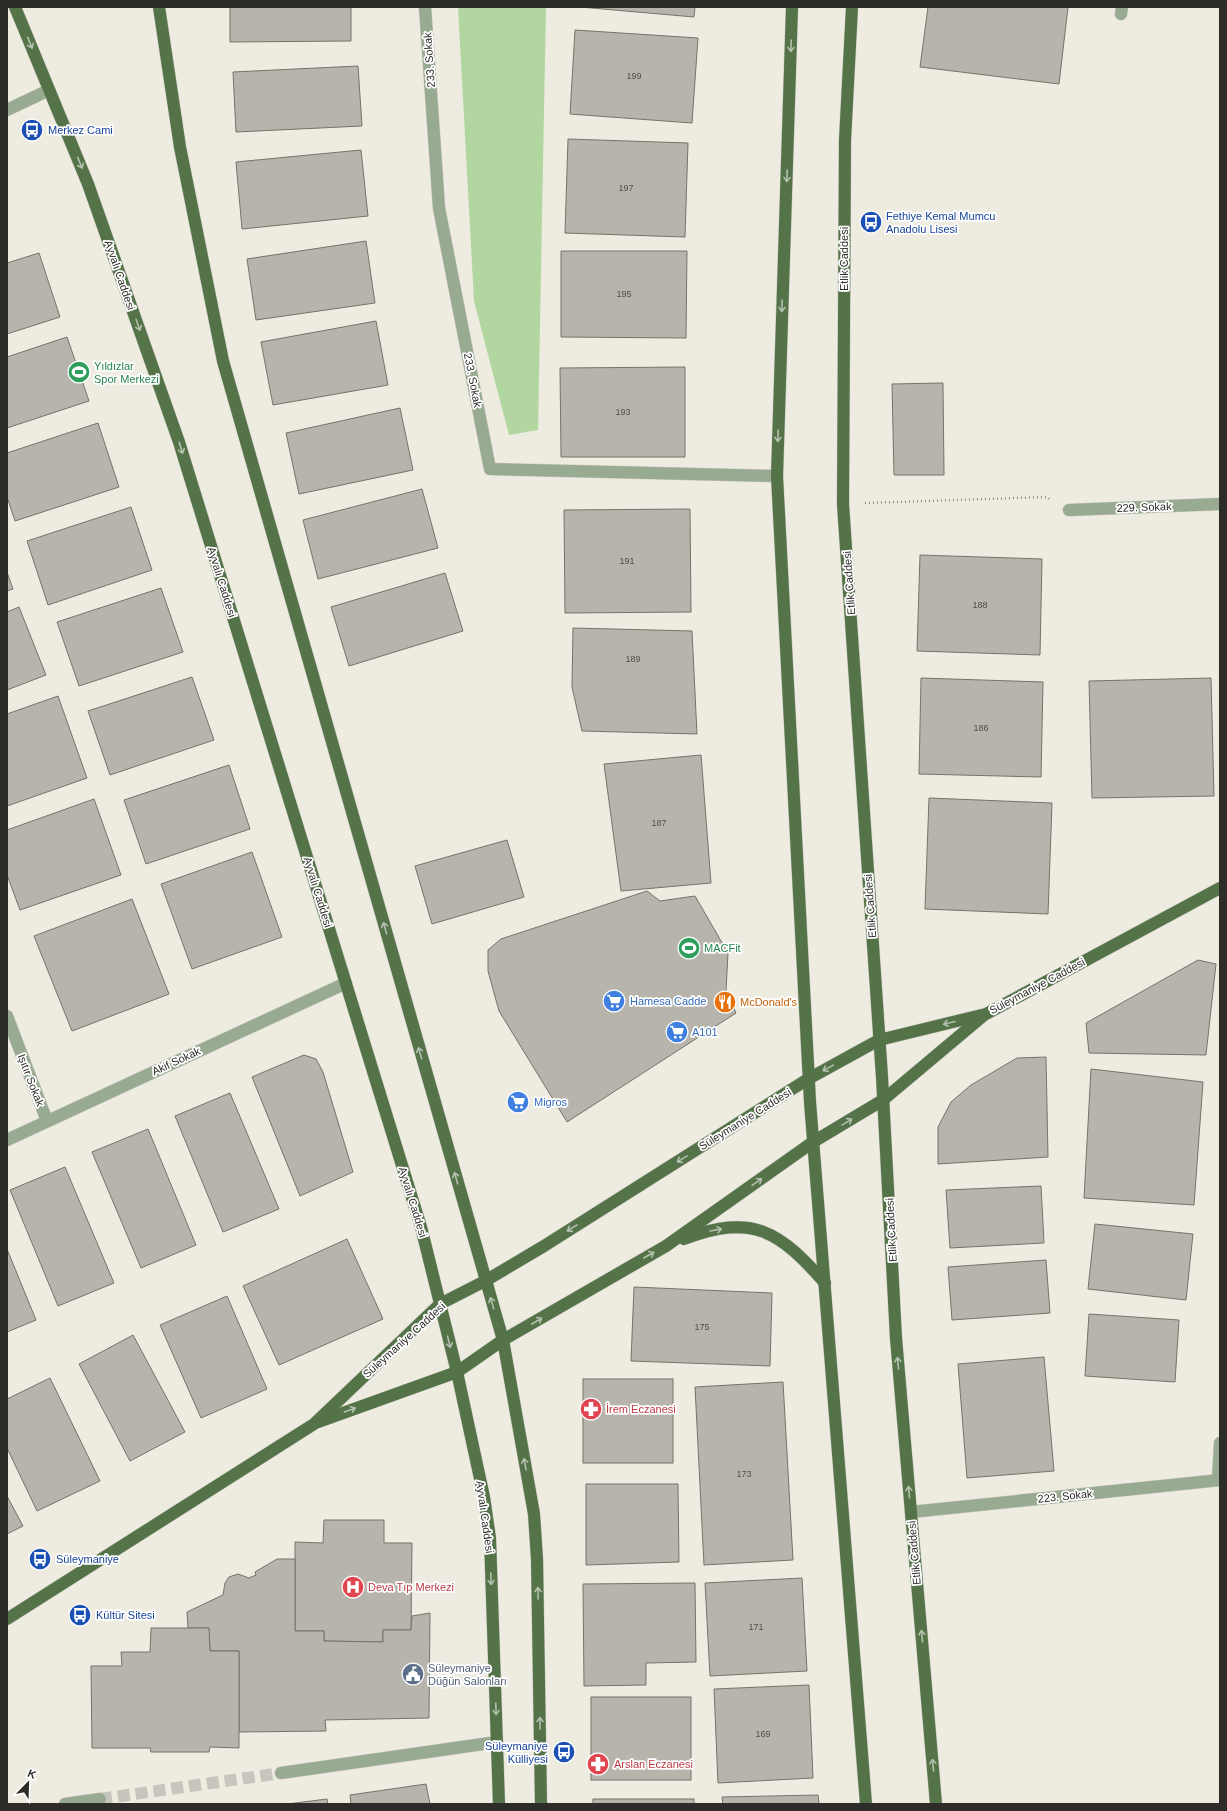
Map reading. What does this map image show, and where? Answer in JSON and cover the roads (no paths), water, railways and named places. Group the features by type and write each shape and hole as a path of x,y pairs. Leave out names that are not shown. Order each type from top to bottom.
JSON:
{"main road":[{"name":"Ayvalı Caddesi","path":"15,7 88,184 179,442 421,1227 457,1372 484,1497 490,1538 499,1804"},
{"path":"159,7 180,147 224,361 503,1340 534,1514 537,1559 541,1804"},
{"path":"792,7 777,476 808,1079 866,1804"},
{"name":"Etlik Caddesi","path":"852,7 845,140 843,504 883,1100 896,1338 936,1804"},
{"name":"Süleymaniye Caddesi","path":"314,1424 457,1372 503,1340 666,1246 813,1142 883,1100 986,1014 1220,888"},
{"name":"Süleymaniye Caddesi","path":"7,1619 314,1424 440,1304 486,1281 808,1079 879,1040 986,1014"},
{"name":"Süleymaniye Caddesi","path":"666,1246 701,1233 733,1227 755,1228 780,1240 805,1261 825,1284"}],"street":[{"name":"233. Sokak","path":"426,7 439,208 490,469 777,476"},
{"path":"7,110 49,90"},
{"name":"229. Sokak","path":"1069,510 1220,504"},
{"name":"Akif Sokak","path":"7,1140 346,983"},
{"name":"Işıtır Sokak","path":"7,1016 47,1121"},
{"path":"1219,1480 1220,1442"},
{"name":"223. Sokak","path":"911,1512 1219,1480"},
{"path":"281,1773 497,1742"},
{"path":"65,1804 100,1799"}],"tunnel":[{"path":"100,1799 281,1773"}],"place":[{"name":"Merkez Cami","path":"32,130"},
{"name":"Fethiye Kemal Mumcu Anadolu Lisesi","path":"871,222"},
{"name":"Yıldızlar Spor Merkezi","path":"79,372"},
{"name":"MACFit","path":"689,948"},
{"name":"Hamesa Cadde","path":"614,1001"},
{"name":"McDonald's","path":"725,1002"},
{"name":"A101","path":"677,1032"},
{"name":"Migros","path":"518,1102"},
{"name":"İrem Eczanesi","path":"591,1409"},
{"name":"Süleymaniye","path":"40,1559"},
{"name":"Deva Tıp Merkezi","path":"353,1587"},
{"name":"Kültür Sitesi","path":"80,1615"},
{"name":"Süleymaniye Düğün Salonları","path":"413,1674"},
{"name":"Süleymaniye Külliyesi","path":"564,1752"},
{"name":"Arslan Eczanesi","path":"598,1764"}]}
